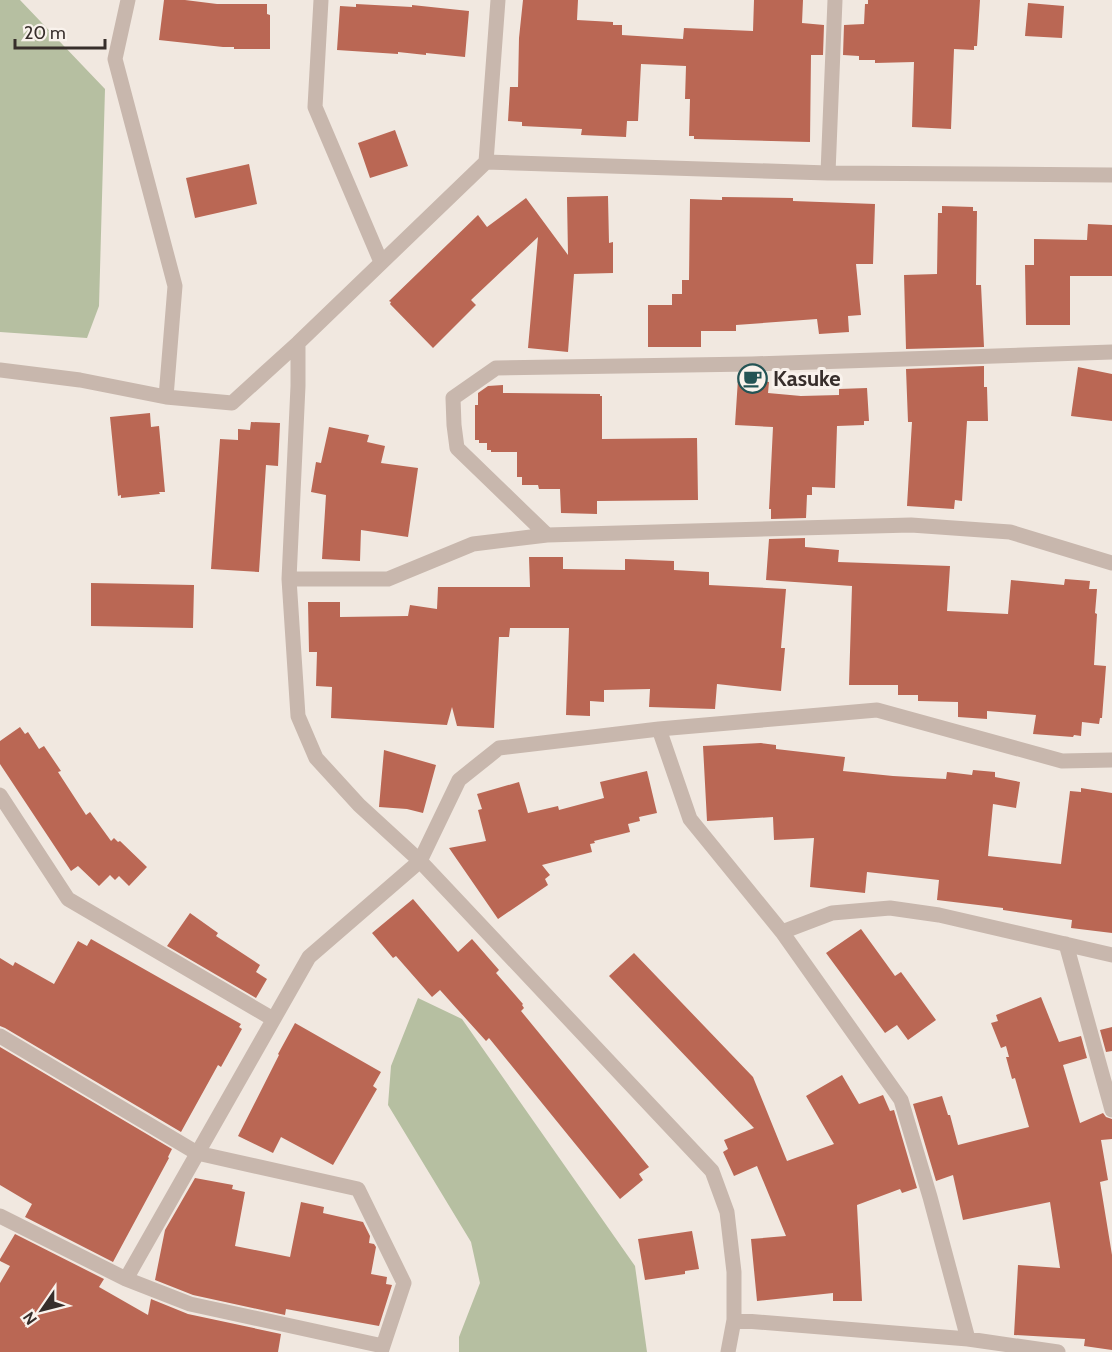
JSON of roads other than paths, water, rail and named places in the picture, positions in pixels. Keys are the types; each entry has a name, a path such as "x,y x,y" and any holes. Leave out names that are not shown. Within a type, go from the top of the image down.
{"street":[{"path":"128,0 115,59 175,286 166,397"},
{"path":"321,0 315,107 381,262"},
{"path":"0,370 80,380 166,397 232,402 298,343 486,162 498,0"},
{"path":"828,172 835,0"},
{"path":"486,162 828,172 1112,175"},
{"path":"298,343 289,579 297,716 316,758 359,805 420,861 712,1171 727,1212 734,1272 735,1320 728,1352"},
{"path":"547,536 457,448 453,399 496,368 752,364 1112,352"},
{"path":"289,579 388,579 473,544 547,536 911,525 1010,532 1112,563"},
{"path":"126,1279 309,957 420,861 459,780 499,748 659,729 877,710 1062,761 1112,760"},
{"path":"659,729 690,819 782,932 901,1100 968,1339"},
{"path":"0,795 68,898 273,1019"},
{"path":"782,932 832,913 890,908 939,915 1112,955"},
{"path":"1066,944 1112,1110"},
{"path":"0,1036 197,1153 358,1189 405,1283 382,1349 190,1304 126,1279 0,1216"},
{"path":"735,1320 968,1339 1058,1352"}],"place":[{"name":"Kasuke","path":"752,378"}]}
